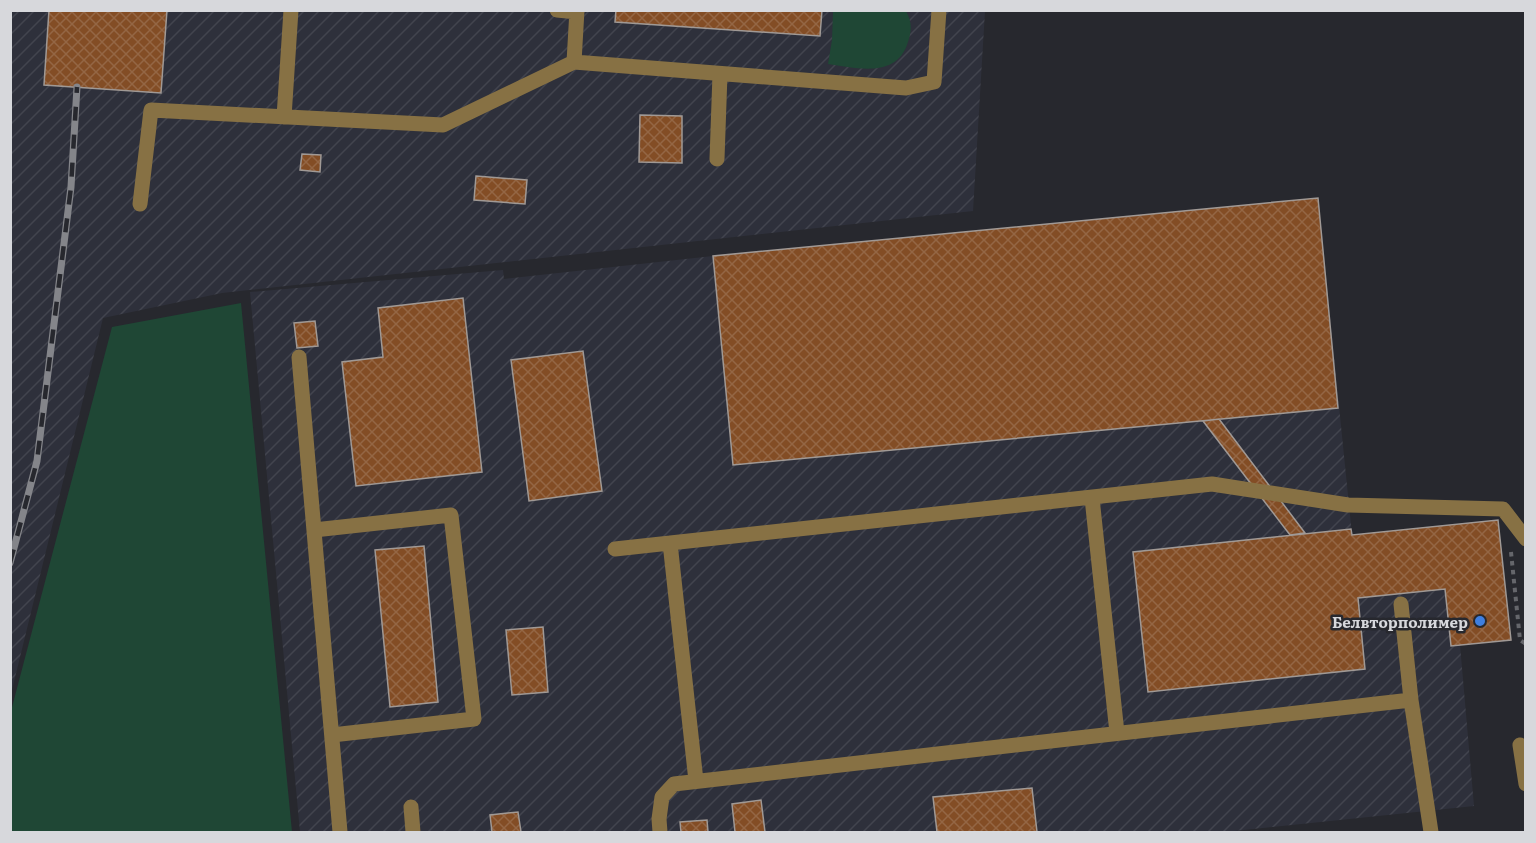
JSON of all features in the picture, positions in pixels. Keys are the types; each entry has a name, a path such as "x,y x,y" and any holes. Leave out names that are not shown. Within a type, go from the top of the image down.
{"lane":[{"path":"285,117 291,10"},
{"path":"557,10 577,11 574,62"},
{"path":"140,204 151,110 443,125 574,62 906,88 934,82 939,10"},
{"path":"717,159 720,74"},
{"path":"299,357 340,832"},
{"path":"615,549 1212,484 1348,505 1503,509 1526,539"},
{"path":"1092,498 1117,734"},
{"path":"314,530 451,515 474,719 332,735"},
{"path":"670,543 696,782"},
{"path":"1401,604 1411,700 1431,832"},
{"path":"660,832 662,797 674,784 1411,700"},
{"path":"1520,745 1526,784"},
{"path":"411,807 413,832"}],"path":[{"path":"1511,549 1520,640 1526,644"}],"shaded area":[{"path":"11,11 985,11 973,211 222,293 103,318 11,694"},
{"path":"1318,198 1352,535 1498,520 1511,640 1460,645 1474,806 1225,832 300,832 250,292 503,270 504,279 713,256"}],"green space":[{"path":"833,11 906,11 911,30 903,54 895,62 875,68 863,69 828,64"},
{"path":"241,303 292,832 11,832 11,711 112,327"}],"building":[{"path":"49,10 167,10 161,93 44,85"},
{"path":"616,10 822,10 820,36 615,22"},
{"path":"640,115 682,116 682,163 639,162"},
{"path":"302,154 321,155 320,172 300,170"},
{"path":"476,176 527,180 525,204 474,200"},
{"path":"1318,198 1338,408 733,465 713,256"},
{"path":"463,298 482,472 356,486 342,362 383,357 378,308"},
{"path":"315,321 318,346 297,348 294,323"},
{"path":"583,351 602,491 529,501 511,360"},
{"path":"1219,419 1305,533 1290,535 1203,421"},
{"path":"1498,520 1511,640 1451,646 1445,589 1358,598 1365,669 1148,692 1133,552 1351,529 1352,535"},
{"path":"424,546 438,702 390,707 375,550"},
{"path":"543,627 548,692 512,695 506,630"},
{"path":"1032,788 1037,832 937,832 933,797"},
{"path":"761,800 765,832 735,832 732,804"},
{"path":"518,812 521,832 492,832 490,815"},
{"path":"707,820 708,832 681,832 680,822"}],"railway":[{"path":"10,563 37,461 71,187 77,87"}],"place":[{"name":"Белвторполимер","path":"1480,621"}]}
